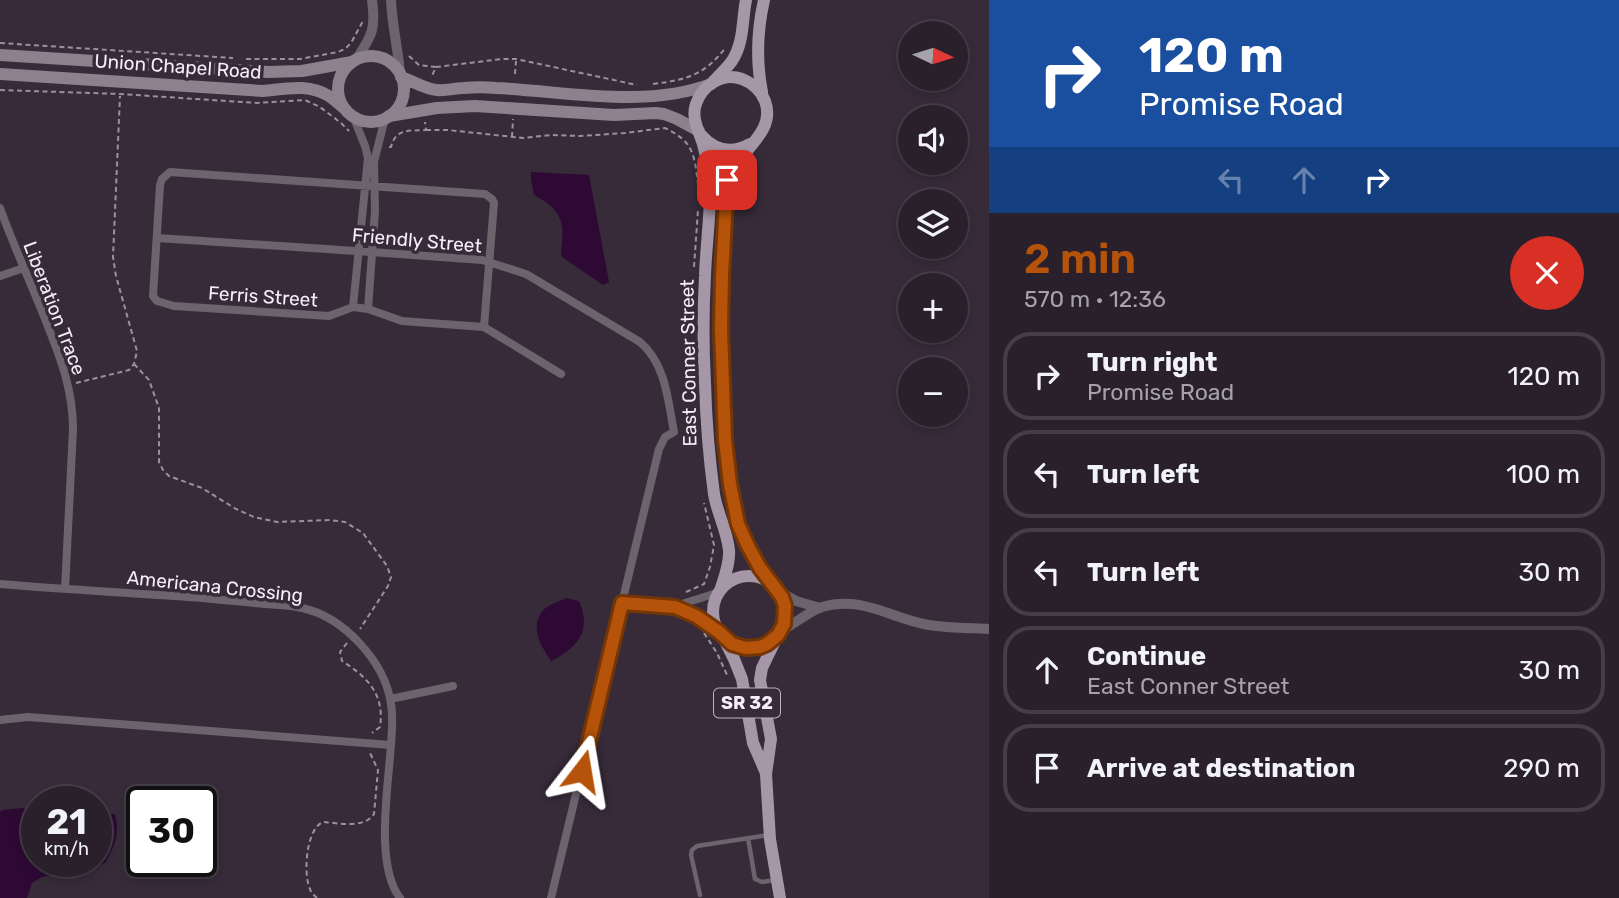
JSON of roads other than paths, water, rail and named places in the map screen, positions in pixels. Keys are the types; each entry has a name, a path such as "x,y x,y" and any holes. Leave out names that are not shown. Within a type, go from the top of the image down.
{"main road":[{"path":"699,132 695,121 695,106 701,93 733,60 738,51 746,0"},
{"path":"387,117 401,103 404,85 401,75 395,66 380,57 364,57 354,61 346,68 338,85 341,103 350,113 369,121 437,108 475,106 614,115 664,114 699,132 710,144 723,150 735,150 754,142 767,121 759,76 757,41 764,0"},
{"name":"Union Chapel Road","path":"0,55 268,72 303,71 354,61"},
{"name":"Union Chapel Road","path":"0,74 263,92 300,87 329,96 350,113"},
{"path":"401,75 439,90 489,88 623,96 667,95 690,91 732,77 754,85 763,96"},
{"name":"East Conner Street","path":"699,132 709,179 704,380 715,502 729,553 720,592"},
{"name":"East Conner Street","path":"754,142 732,170 726,188 722,277 722,380 725,440 738,524 754,558 775,587"},
{"path":"741,577 758,577 775,587 785,606 785,615 779,633 767,644 746,648 732,644 720,633 715,624 714,608 726,585 741,577"},
{"name":"SR 32","path":"720,633 742,679 753,743 766,774"},
{"name":"SR 32","path":"779,633 760,674 761,693 771,739 766,774 770,835 780,898"}],"street":[{"path":"354,61 373,29 372,0"},
{"path":"391,0 401,75"},
{"path":"350,113 365,146 375,211 368,309"},
{"path":"353,307 374,162 387,117"},
{"path":"157,238 160,185 170,172 480,192 489,196 494,203 484,327"},
{"name":"Liberation Trace","path":"0,208 62,362 73,410 65,589"},
{"name":"Friendly Street","path":"157,238 489,262 526,274 647,347 661,370 674,432"},
{"name":"Ferris Street","path":"157,238 153,296 157,301 174,306 329,316 353,307 368,309 402,321 484,327 561,374"},
{"path":"0,276 24,268"},
{"name":"East Conner Street","path":"551,898 659,449 665,437 674,432"},
{"name":"Americana Crossing","path":"0,584 210,598 302,608 332,621 348,632 376,665 390,699 393,726 385,847 388,872 400,898"},
{"path":"775,587 796,601 820,608"},
{"path":"675,607 720,592"},
{"path":"622,603 675,607 696,616 720,633"},
{"path":"779,633 820,608 845,604 869,606 930,625 989,629"},
{"path":"390,699 453,686"},
{"path":"0,720 28,717 391,745"}],"lane":[{"path":"700,895 692,850 697,846 770,835"},
{"path":"748,838 755,879 762,882 777,880"}]}
